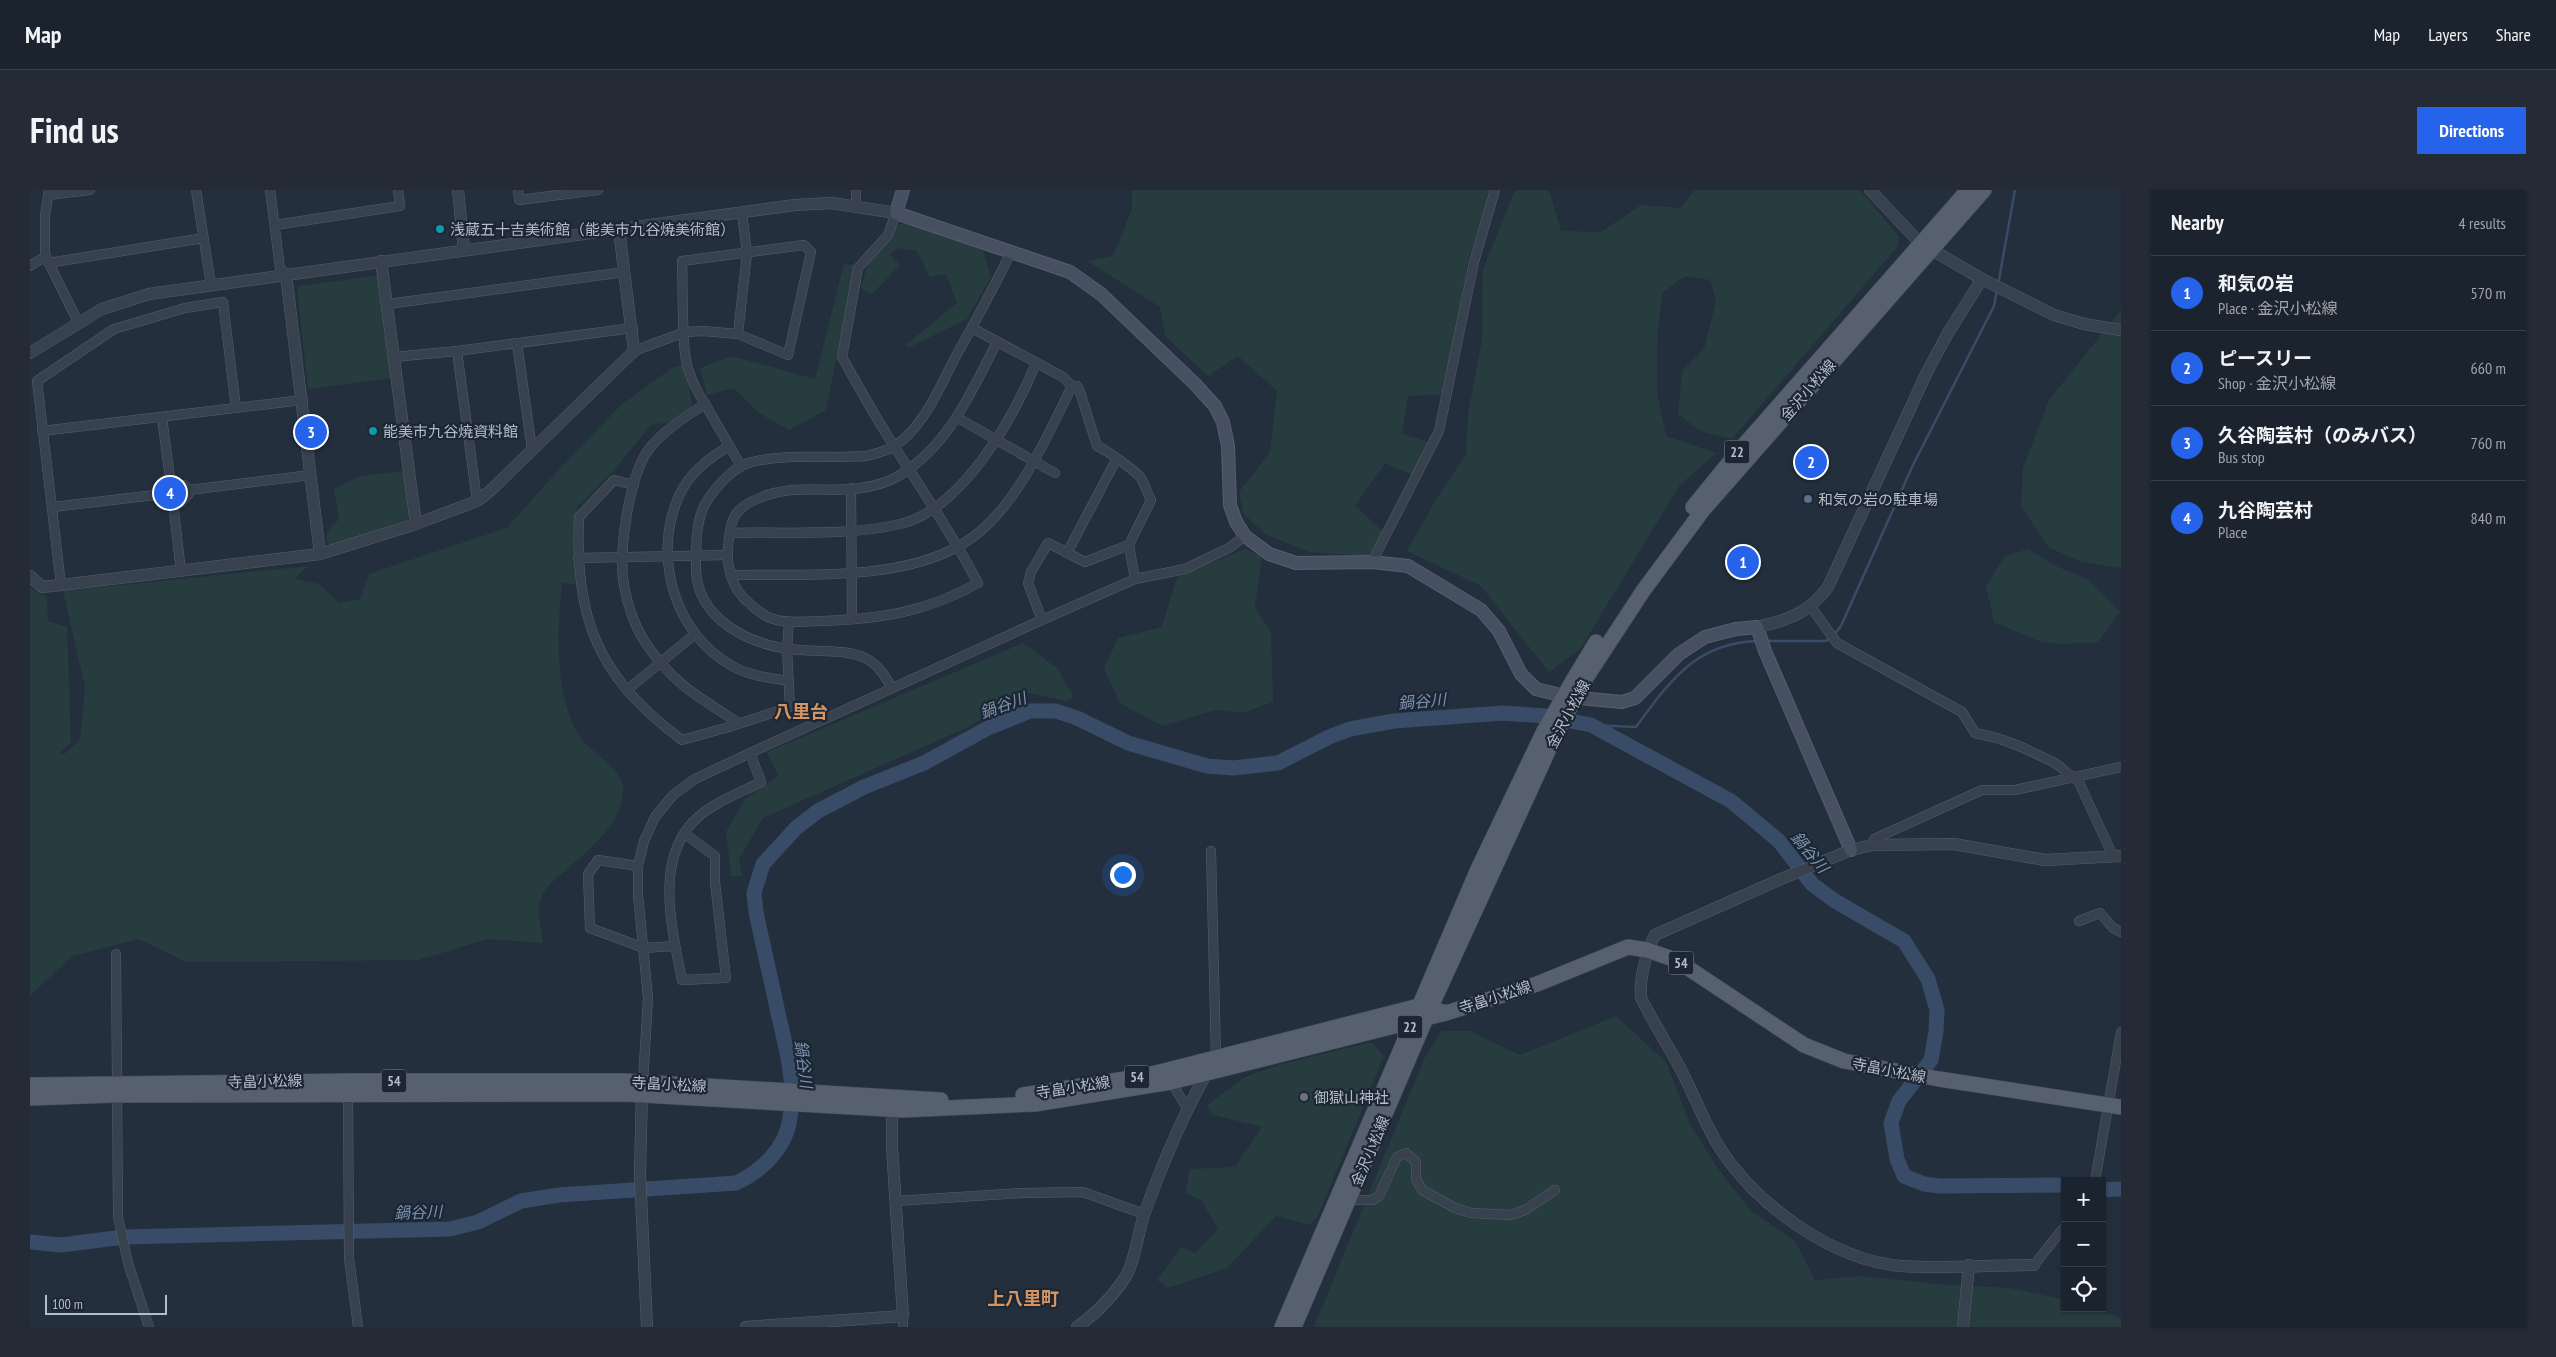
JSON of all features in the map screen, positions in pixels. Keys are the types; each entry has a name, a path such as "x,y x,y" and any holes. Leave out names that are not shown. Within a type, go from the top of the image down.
{"main road":[{"path":"903,190 896,213 1070,272 1101,294 1215,406 1223,422 1228,446 1230,505 1236,522 1245,536 1269,554 1296,563 1372,562 1408,566 1481,610 1500,631 1521,674 1536,689 1568,697 1606,702 1622,702 1634,698 1679,654 1706,637 1736,629 1758,630 1851,850"},
{"name":"金沢小松線","path":"1926,247 1968,190"},
{"name":"金沢小松線","path":"1294,1327 1350,1200 1478,869 1580,677 1634,586 1694,505 1737,453 1926,247 1984,190"},
{"name":"寺畠小松線","path":"892,1104 1034,1094 1144,1076 1216,1057 1422,1013 1446,1012 1537,984 1628,947 1647,950 1676,960 1797,1040 1823,1054 1878,1069 2114,1106"},
{"name":"金沢小松線","path":"1282,1327 1422,1013"},
{"name":"寺畠小松線","path":"30,1085 116,1089 642,1089 892,1104 1035,1104 1171,1082 1422,1013"},
{"name":"寺畠小松線","path":"30,1098 116,1089"}],"street":[{"path":"78,322 47,260 45,216 48,193 90,190"},
{"path":"196,190 211,284"},
{"path":"270,190 280,268 286,274 303,400 320,554"},
{"path":"275,225 400,206 398,190"},
{"path":"458,190 464,250"},
{"path":"518,190 519,200 598,190"},
{"path":"856,190 856,205"},
{"path":"1372,562 1440,431 1474,262 1495,190"},
{"path":"1870,190 1926,247 1984,280 2012,295 2070,320 2121,330"},
{"path":"30,353 102,309 134,298 211,284 794,205 831,203 856,205 896,213 888,234 858,268 842,357 894,446 909,467 958,546 978,583 939,603 915,610 852,620 789,622 771,619 738,594 728,555 730,533 736,514 750,502 774,491 793,488 851,488 883,483 901,474 909,467 930,453 958,418 997,342"},
{"path":"738,334 747,253 742,213"},
{"path":"619,230 626,272 634,351"},
{"path":"30,266 47,260 204,238"},
{"path":"30,576 42,587 61,586 320,554 416,524 477,501 490,491 634,351 685,332 738,334 788,355 811,252 804,245 682,261 685,332 685,355 696,389 741,466"},
{"path":"892,688 876,665 856,654 787,649 739,633 722,623 709,610 701,598 698,586 696,555 698,529 706,504 722,482 741,466 751,462 785,458 864,456 894,446 926,412 1012,252"},
{"path":"381,260 416,524"},
{"path":"388,304 626,272"},
{"path":"1758,630 1792,618 1811,607 1821,597 1834,576 1931,365 1984,280"},
{"path":"61,586 37,381 114,329 185,308 224,302 236,408"},
{"path":"394,357 457,351 632,328"},
{"path":"972,328 1063,377 1072,386 1077,386 1097,446 1113,453 1116,460 1140,476 1151,500 1129,545 1135,579"},
{"path":"518,343 532,450"},
{"path":"457,351 477,501"},
{"path":"730,533 852,531 901,524 934,508 968,479 997,439 1028,382 1036,363"},
{"path":"732,575 852,572 919,563 958,546 972,538 986,525 1036,460 1072,386"},
{"path":"42,431 303,400"},
{"path":"705,404 666,430 648,451 631,490 622,557 623,585 630,610 644,641 661,663 684,689 739,723"},
{"path":"162,417 171,486"},
{"path":"958,418 1036,460 1056,473"},
{"path":"729,446 710,458 692,475 679,494 667,539 666,556 670,579 694,635 734,667 789,681"},
{"path":"1067,553 1116,460"},
{"path":"189,490 311,475"},
{"path":"634,485 614,480 579,518 578,558 582,598 591,631 599,650 627,690 645,710 682,740 790,707 787,649 789,622"},
{"path":"155,495 159,488 171,486 184,485 189,490"},
{"path":"851,488 852,620"},
{"path":"53,508 155,495 164,503 181,502 188,495 189,490"},
{"path":"173,502 181,572"},
{"path":"647,1327 640,1174 642,1089 648,998 638,895 638,866 644,841 655,817 673,795 695,779 1135,579 1185,569 1229,548 1245,536"},
{"path":"1042,620 1028,583 1031,572 1048,543 1086,562 1129,545"},
{"path":"578,558 728,555"},
{"path":"1811,607 1837,644 1962,712 1975,733 1997,737 2038,754 2062,767 2071,777 2077,778 2117,856 2045,860 1954,844 1872,845 1851,850 1655,935 1647,950 1641,998 1688,1082 1718,1145 1730,1162 1757,1191 1806,1231 1848,1254 1900,1266 2034,1266 2061,1230"},
{"path":"627,690 694,635"},
{"path":"685,834 715,856 715,882 726,978 682,980 675,946 668,876 679,842 696,819 708,809 761,782 750,753"},
{"path":"1872,845 1874,839 1982,790 2015,790 2121,767"},
{"path":"1077,1327 1108,1302 1126,1276 1144,1214 1187,1108 1216,1057 1211,850"},
{"path":"638,866 598,860 588,874 590,928 644,948 675,946"},
{"path":"2079,921 2100,913 2113,928 2121,932"},
{"path":"116,954 118,1217 128,1263 149,1327"},
{"path":"2096,1176 2114,1106 2121,1032"},
{"path":"1171,1082 1187,1108"},
{"path":"348,1088 349,1258 358,1327"},
{"path":"746,1327 903,1321 894,1201 892,1104"},
{"path":"1350,1200 1373,1200 1379,1196 1397,1157 1406,1153 1416,1162 1416,1179 1422,1190 1455,1208 1471,1213 1511,1215 1526,1210 1555,1190"},
{"path":"894,1201 1023,1193 1083,1192 1144,1214"},
{"path":"1963,1327 1969,1265"}],"green space":[{"path":"1132,190 1492,190 1469,257 1444,394 1408,396 1402,434 1429,442 1412,475 1385,463 1355,506 1383,531 1370,556 1309,552 1265,534 1243,513 1239,492 1270,452 1277,391 1238,356 1208,376 1165,336 1160,307 1087,261 1113,256 1132,209"},
{"path":"1515,190 1549,190 1561,231 1601,232 1641,205 1681,208 1695,190 1860,190 1899,237 1898,246 1732,439 1700,431 1678,414 1682,371 1704,349 1716,301 1710,280 1685,276 1662,293 1657,342 1657,392 1666,436 1716,453 1680,485 1580,649 1549,672 1481,586 1407,551 1437,498 1466,454 1468,413 1482,340 1483,269"},
{"path":"898,224 910,224 983,249 991,277 967,319 910,347 904,346 957,303 946,274 930,277 917,251 899,248 889,254 900,265 871,295 861,288 867,267"},
{"path":"844,264 855,265 826,410 789,430 759,413 734,388 707,395 700,368 732,356 815,379"},
{"path":"378,277 392,378 308,389 298,286"},
{"path":"2121,310 2121,568 2082,562 2048,547 2021,506 2023,468 2049,400"},
{"path":"686,364 692,406 669,422 651,425 615,469 577,507 574,553 576,584 562,583 560,601 559,642 562,684 572,722 586,744 615,770 623,785 623,794 620,806 609,828 552,882 543,893 539,911 543,943 487,939 419,960 186,962 139,939 72,956 30,996 30,586 37,593 47,596 48,621 67,627 71,743 58,754 64,754 80,740 85,687 63,591 308,566 294,579 319,584 339,603 360,599 369,574 507,528 552,477 621,405 672,368"},
{"path":"403,471 411,518 330,547 326,539 327,535 339,519 334,489 360,476"},
{"path":"1245,549 1262,556 1255,607 1271,633 1273,702 1242,713 1215,710 1162,726 1120,703 1104,669 1118,638 1162,627 1177,577"},
{"path":"2028,549 2058,567 2087,579 2120,611 2098,642 2063,644 2041,642 1994,622 1986,586 2004,557"},
{"path":"1023,643 1057,668 1074,697 1066,701 1024,692 968,727 763,818 739,859 742,876 731,876 726,832 745,799 778,776 767,752"},
{"path":"1616,1016 1666,1062 1690,1124 1714,1163 1750,1210 1795,1241 1815,1280 1860,1276 1946,1285 2010,1288 2061,1299 2061,1312 2102,1312 2121,1318 2121,1327 1314,1327 1425,1057 1442,1031 1470,1031 1520,1055"},
{"path":"1372,1042 1384,1056 1318,1216 1309,1225 1276,1216 1227,1268 1168,1288 1157,1280 1181,1247 1195,1253 1218,1229 1201,1200 1185,1193 1190,1169 1235,1167 1262,1127 1213,1115 1207,1105 1245,1077 1282,1064"}],"waterway":[{"path":"1998,285 2015,190"},
{"path":"1834,635 1841,626 1913,465 1994,306 1997,290"},
{"path":"1767,641 1826,641 1830,638"},
{"path":"1591,725 1636,727 1673,680 1701,657 1718,648 1737,643 1759,641"},
{"name":"鍋谷川","path":"30,1242 61,1245 124,1237 450,1229 478,1222 521,1201 559,1195 736,1183 746,1178 763,1165 778,1149 788,1129 792,1105 791,1078 787,1052 756,912 754,893 763,864 796,828 818,811 864,787 924,763 988,728 1030,711 1056,711 1077,718 1128,743 1207,766 1233,768 1278,763 1329,737 1350,729 1394,721 1503,713 1545,716 1591,725 1731,801 1779,841 1812,884 1835,901 1904,941 1928,979 1937,1010 1936,1032 1931,1060 1899,1101 1891,1123 1897,1159 1904,1176 1924,1184 1940,1186 2061,1185"},
{"name":"鍋谷川","path":"2106,1190 2121,1189"}],"place":[{"name":"浅蔵五十吉美術館（能美市九谷焼美術館）","path":"440,229"},
{"name":"能美市九谷焼資料館","path":"373,431"},
{"name":"久谷陶芸村（のみバス）","path":"311,432"},
{"name":"ピースリー","path":"1811,462"},
{"name":"九谷陶芸村","path":"170,493"},
{"name":"和気の岩の駐車場","path":"1808,499"},
{"name":"和気の岩","path":"1743,562"},
{"name":"御獄山神社","path":"1304,1097"}],"district":[{"name":"八里台","path":"801,711"},
{"name":"上八里町","path":"1023,1298"}]}
